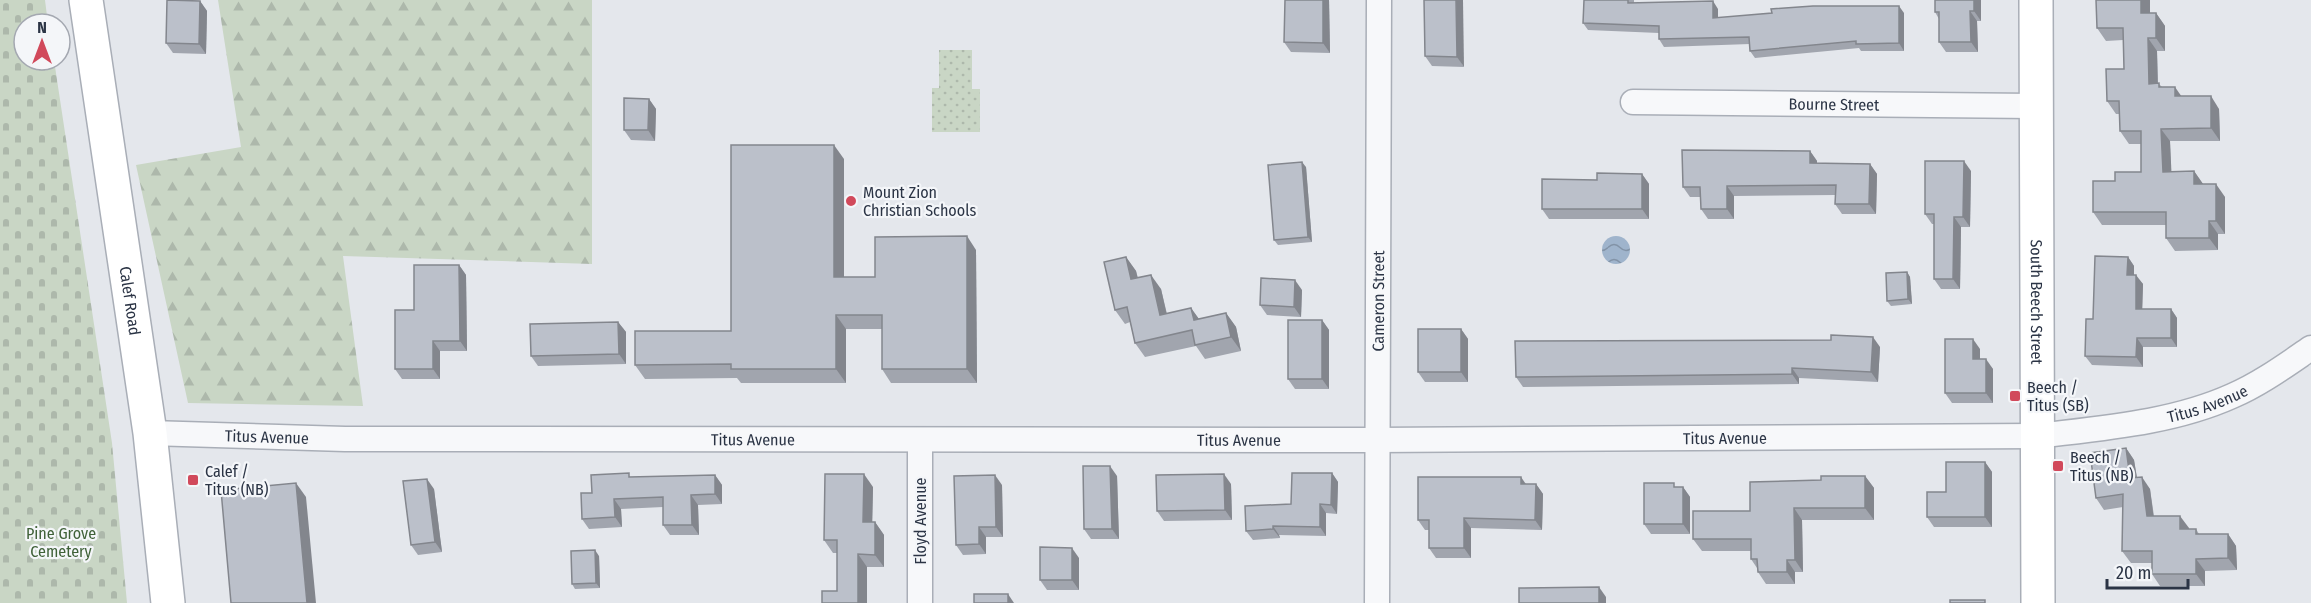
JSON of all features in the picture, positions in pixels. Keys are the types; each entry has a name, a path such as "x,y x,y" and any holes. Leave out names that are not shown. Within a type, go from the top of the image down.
{"main road":[{"name":"Calef Road","path":"86,0 150,434 168,603"},
{"name":"South Beech Street","path":"2036,0 2038,603"}],"street":[{"name":"Cameron Street","path":"1377,603 1379,0"},
{"name":"Bourne Street","path":"1633,102 2035,106"},
{"name":"Titus Avenue","path":"150,434 356,439 920,440 2037,436 2126,424 2188,411 2231,396 2268,377 2311,348"},
{"name":"Floyd Avenue","path":"920,440 920,603"}],"green space":[{"name":"Pine Grove Cemetery","path":"0,0 45,0 46,12 12,12 12,72 56,72 112,443 127,603 0,603"},
{"path":"218,0 592,0 592,264 343,256 363,406 188,403 136,165 241,147"},
{"path":"939,50 972,50 972,89 980,89 980,132 932,132 932,88 939,88"}],"water":[{"path":"1616,236 1626,240 1630,250 1626,260 1616,264 1606,260 1602,250 1606,240"}],"building":[{"path":"167,0 200,1 199,44 166,43"},
{"path":"1285,0 1323,0 1323,43 1284,42"},
{"path":"1424,0 1456,0 1457,57 1425,56"},
{"path":"1584,0 1628,0 1628,3 1713,1 1713,18 1772,13 1771,9 1813,6 1899,6 1899,43 1856,44 1856,41 1750,51 1749,37 1659,39 1659,26 1583,23"},
{"path":"1935,0 1974,0 1974,11 1970,11 1971,42 1939,42 1939,12 1935,12"},
{"path":"2096,0 2141,0 2141,13 2156,13 2156,38 2148,38 2149,84 2159,83 2159,87 2175,87 2175,96 2211,96 2211,128 2161,129 2163,172 2194,171 2194,184 2216,184 2216,221 2209,221 2209,238 2166,238 2166,212 2093,212 2093,181 2115,181 2115,172 2141,172 2141,131 2120,131 2119,101 2107,101 2106,69 2124,69 2123,28 2097,28"},
{"path":"624,98 649,99 648,130 624,130"},
{"name":"Mount Zion Christian Schools","path":"731,145 834,145 834,277 875,277 875,237 967,236 967,369 882,369 882,315 836,315 836,369 731,369 731,364 635,365 635,331 731,331"},
{"path":"1682,150 1810,151 1810,163 1870,164 1869,204 1835,204 1836,185 1727,186 1727,209 1701,209 1700,187 1683,187"},
{"path":"1925,161 1964,161 1963,217 1954,217 1953,279 1934,279 1934,214 1925,214"},
{"path":"1302,162 1308,237 1274,240 1268,165"},
{"path":"1597,173 1642,174 1642,209 1542,209 1542,179 1597,180"},
{"path":"2095,256 2128,257 2127,275 2136,275 2136,309 2171,309 2171,338 2137,338 2136,357 2085,356 2086,319 2093,319"},
{"path":"1126,257 1131,279 1151,275 1160,315 1191,308 1194,320 1226,313 1231,337 1195,345 1192,330 1135,343 1127,307 1115,310 1104,262"},
{"path":"414,265 459,265 460,341 433,341 433,369 395,369 395,310 414,310"},
{"path":"1907,272 1908,299 1887,301 1886,273"},
{"path":"1261,278 1295,280 1294,307 1260,305"},
{"path":"1288,320 1322,320 1322,379 1288,379"},
{"path":"618,322 619,354 531,356 530,324"},
{"path":"1418,329 1461,329 1461,372 1418,372"},
{"path":"1831,335 1873,337 1871,372 1792,368 1792,374 1516,377 1515,341 1831,340"},
{"path":"1945,339 1973,339 1973,359 1986,359 1986,393 1945,393"},
{"path":"2126,448 2130,478 2142,477 2147,516 2180,516 2180,529 2196,529 2196,534 2228,534 2228,558 2196,559 2196,574 2152,574 2152,551 2122,551 2123,494 2096,498 2090,453"},
{"path":"1946,462 1985,462 1985,517 1927,517 1927,492 1946,492"},
{"path":"1083,466 1110,466 1112,529 1084,529"},
{"path":"629,473 629,477 715,475 715,494 691,495 692,525 663,525 663,497 614,499 615,517 582,519 581,493 592,493 591,475"},
{"path":"1292,473 1332,473 1331,505 1320,504 1320,527 1273,526 1273,529 1246,531 1245,506 1291,504"},
{"path":"825,474 864,474 863,522 875,522 875,555 858,554 858,603 822,603 822,591 837,591 837,540 824,540"},
{"path":"1224,474 1225,510 1157,511 1156,475"},
{"path":"995,475 996,527 979,527 979,544 956,545 954,476"},
{"path":"1821,476 1865,476 1865,508 1794,508 1795,560 1787,560 1787,572 1758,572 1757,559 1751,559 1751,539 1693,539 1693,511 1750,511 1750,482 1821,480"},
{"path":"1418,477 1521,477 1521,484 1536,484 1535,520 1464,518 1464,548 1429,548 1429,520 1418,520"},
{"path":"427,479 435,542 411,545 403,481"},
{"path":"296,483 307,603 231,603 221,490"},
{"path":"1644,483 1674,483 1674,487 1683,487 1683,524 1644,524"},
{"path":"1040,547 1072,548 1072,580 1040,580"},
{"path":"595,550 596,583 572,584 571,551"},
{"path":"1599,587 1599,603 1519,603 1519,588"},
{"path":"974,594 1008,594 1008,603 974,603"},
{"path":"1950,600 1985,600 1985,603 1950,603"}],"place":[{"name":"Mount Zion Christian Schools","path":"851,201"},
{"name":"Beech / Titus (SB)","path":"2015,396"},
{"name":"Beech / Titus (NB)","path":"2058,466"},
{"name":"Calef / Titus (NB)","path":"193,480"}]}
